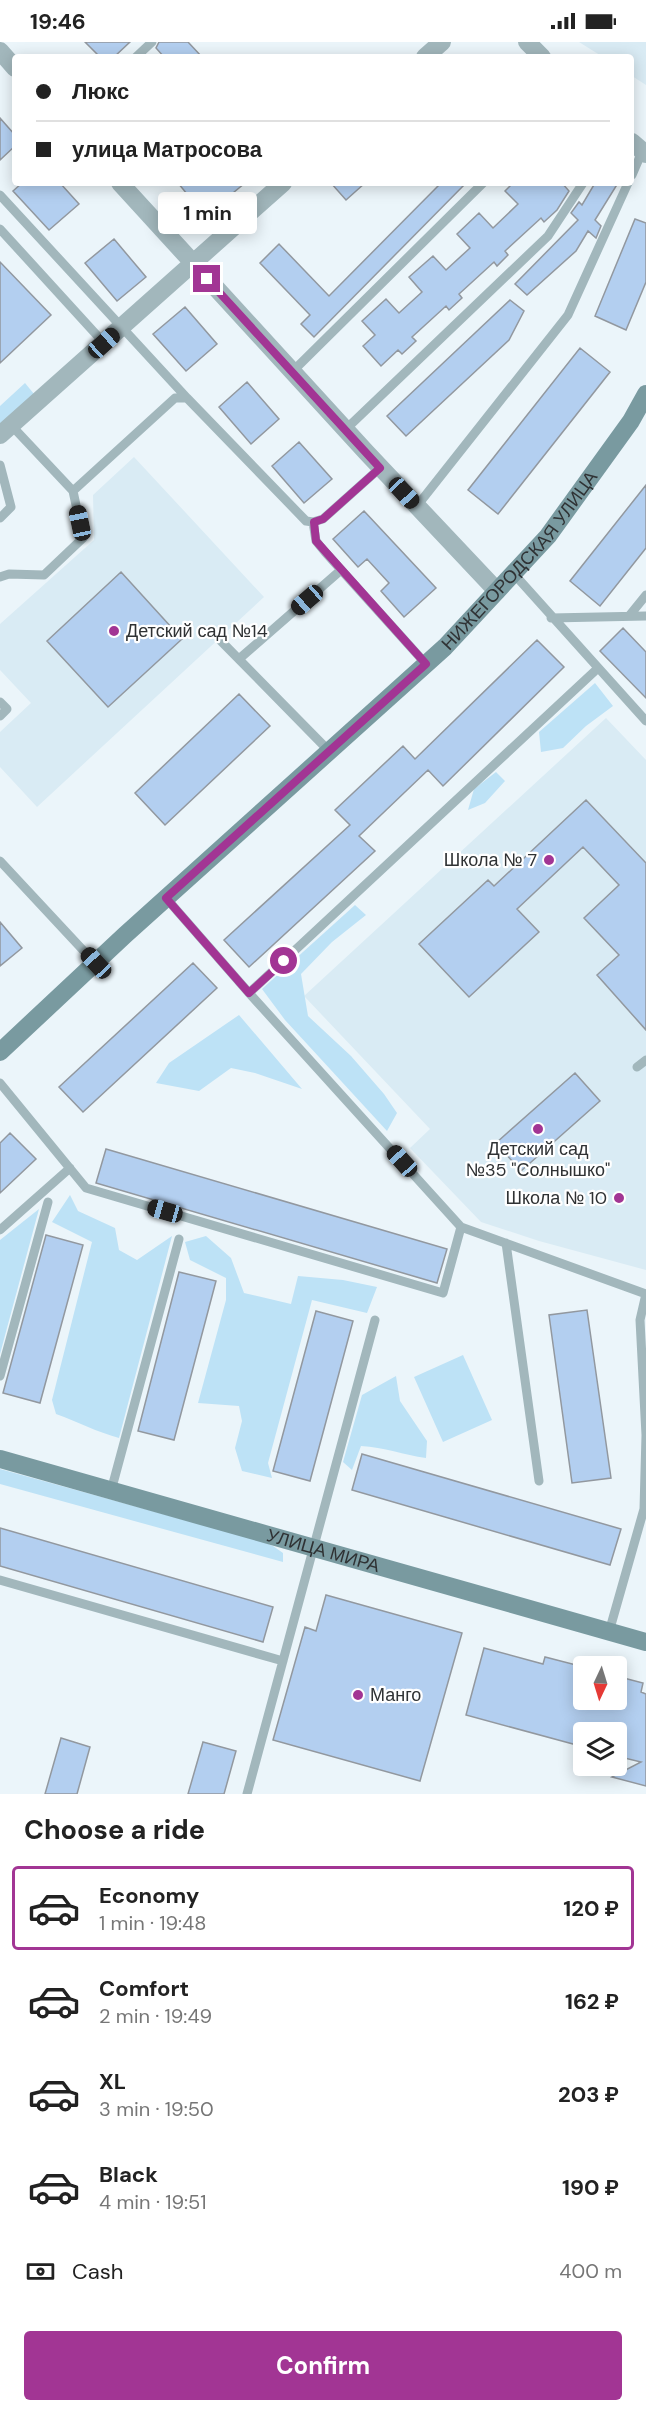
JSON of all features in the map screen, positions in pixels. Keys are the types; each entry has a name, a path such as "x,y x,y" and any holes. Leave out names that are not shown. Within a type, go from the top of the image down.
{"street":[{"path":"428,54 442,42"},
{"path":"527,42 539,54"},
{"path":"0,51 12,65"},
{"path":"123,186 380,468 497,591"},
{"path":"5,430 280,186"},
{"name":"НИЖЕГОРОДСКАЯ УЛИЦА","path":"0,1052 166,898 426,664 548,536 631,420 646,394"},
{"name":"УЛИЦА МИРА","path":"0,1459 646,1642"}],"lane":[{"path":"139,54 152,42"},
{"path":"634,169 640,150"},
{"path":"292,372 480,186"},
{"path":"345,430 548,236 581,186"},
{"path":"417,506 568,315 627,186"},
{"path":"0,195 120,328 306,521 314,522 323,519 380,468"},
{"path":"0,229 104,343"},
{"path":"73,491 175,398 187,398"},
{"path":"0,577 9,574 44,575 83,538 73,491 5,430"},
{"path":"0,465 12,507 0,518"},
{"path":"314,522 316,541 426,664"},
{"path":"239,659 341,570"},
{"path":"514,574 646,722"},
{"path":"629,616 646,595"},
{"path":"552,618 646,616"},
{"path":"219,639 329,752"},
{"path":"249,993 597,669"},
{"path":"0,702 7,710 0,716"},
{"path":"0,861 96,963"},
{"path":"166,898 461,1227 646,1294 640,1320 646,1435 644,1509 609,1632"},
{"path":"637,1067 646,1060"},
{"path":"0,1083 86,1188 443,1293 461,1227"},
{"path":"0,1230 70,1168"},
{"path":"0,1376 48,1203"},
{"path":"111,1491 179,1239"},
{"path":"506,1243 539,1481"},
{"path":"247,1794 375,1320"},
{"path":"0,1580 283,1661"}],"shaded area":[{"path":"579,42 646,42 646,85 634,77 634,54 598,54"},
{"path":"25,383 34,394 0,424 0,406"},
{"name":"Детский сад №14","path":"134,457 264,597 37,807 0,767 0,732 31,703 0,670 0,624 94,540 93,495"},
{"path":"595,683 613,706 586,726 563,748 541,752 539,732"},
{"name":"Школа № 7","path":"606,718 646,760 646,1270 539,1241 481,1222 410,1148 430,1129 304,996"},
{"path":"496,772 505,781 485,803 468,810 474,789"},
{"path":"355,905 366,915 332,942 301,974 308,1016 351,1056 384,1094 397,1113 387,1131 285,1020 262,989"},
{"path":"239,1015 302,1089 255,1073 231,1068 199,1091 156,1083 169,1063"},
{"path":"70,1195 78,1211 115,1228 119,1250 137,1260 172,1236 119,1438 56,1414 52,1400 92,1242 52,1222"},
{"path":"39,1209 0,1354 0,1240"},
{"path":"206,1236 231,1258 244,1293 291,1304 298,1276 343,1280 377,1287 367,1313 312,1300 268,1463 272,1478 242,1471 235,1448 242,1421 239,1406 198,1403 226,1300 226,1278 190,1260 185,1242"},
{"path":"463,1355 492,1420 443,1442 414,1377"},
{"path":"396,1376 400,1401 427,1441 426,1458 361,1446 352,1470 343,1462 362,1395"},
{"path":"0,1469 261,1541 283,1553 283,1562 0,1484"}],"building":[{"path":"85,42 130,42 117,54 97,54"},
{"path":"159,42 188,42 199,54 161,54 156,48"},
{"path":"0,118 12,132 12,149 0,160"},
{"path":"19,186 63,186 79,204 49,230 13,191"},
{"path":"180,186 241,186 205,216"},
{"path":"334,186 362,186 346,200"},
{"path":"438,186 463,186 314,337 301,324 310,315 260,263 279,244 329,296"},
{"path":"510,186 565,186 569,191 557,210 544,222 541,218 505,251 508,255 497,266 494,262 459,294 462,298 449,310 446,306 412,337 416,341 402,354 398,350 381,366 363,346 375,335 362,321 386,299 399,313 422,292 409,277 433,256 446,270 470,248 457,234 479,213 493,228 518,204 505,191"},
{"path":"593,186 616,186 595,220 601,226 596,238 588,231 576,251 527,295 515,284 578,220 571,213 579,202 582,205"},
{"path":"635,219 646,223 646,282 626,330 595,316"},
{"path":"114,239 146,277 117,301 85,263"},
{"path":"0,262 51,315 0,363"},
{"path":"510,300 524,311 509,340 406,436 387,416"},
{"path":"185,307 217,344 186,371 153,334"},
{"path":"580,348 610,372 498,514 468,490"},
{"path":"247,382 279,419 251,444 219,407"},
{"path":"299,442 332,479 304,503 272,466"},
{"path":"646,485 646,548 600,606 570,581"},
{"path":"364,511 436,588 404,617 381,591 389,583 367,559 358,567 333,539"},
{"path":"121,572 182,639 108,707 47,641"},
{"path":"623,628 646,652 646,698 600,651"},
{"path":"537,640 564,667 443,786 428,770 359,836 375,851 249,967 224,940 350,825 335,810 403,746 415,759"},
{"path":"239,694 270,726 165,825 135,793"},
{"path":"586,800 646,863 646,1030 597,975 619,955 584,918 619,885 583,847 517,909 539,932 469,997 419,944 488,880 494,886"},
{"path":"0,922 22,948 0,966"},
{"path":"193,963 217,988 83,1112 59,1087"},
{"path":"575,1073 600,1101 521,1171 496,1143"},
{"path":"10,1133 36,1159 0,1193 0,1143"},
{"path":"106,1149 447,1249 437,1283 96,1183"},
{"path":"46,1235 83,1245 40,1403 3,1393"},
{"path":"179,1272 216,1281 174,1440 138,1431"},
{"path":"587,1310 611,1478 572,1483 549,1315"},
{"path":"316,1311 353,1321 310,1481 273,1471"},
{"path":"362,1454 621,1529 610,1565 352,1490"},
{"path":"0,1528 273,1607 263,1642 0,1566"},
{"name":"Манго","path":"326,1595 462,1633 420,1781 273,1740 305,1627 316,1631"},
{"path":"484,1648 543,1664 545,1657 573,1664 573,1710 627,1710 627,1679 643,1683 641,1692 646,1694 646,1786 612,1777 627,1776 627,1769 641,1762 627,1759 627,1722 573,1722 573,1744 466,1715"},
{"path":"61,1738 90,1747 77,1794 45,1794"},
{"path":"203,1742 236,1751 224,1794 188,1794"}],"place":[{"name":"Детский сад №14","path":"114,631"},
{"name":"Школа № 7","path":"549,860"},
{"name":"Детский сад №35 \"Солнышко\"","path":"538,1129"},
{"name":"Школа № 10","path":"619,1198"},
{"name":"Манго","path":"358,1695"}],"route":[{"path":"207,279 380,468 323,519 314,522 316,541 426,664 166,898 249,993 284,961"}]}
